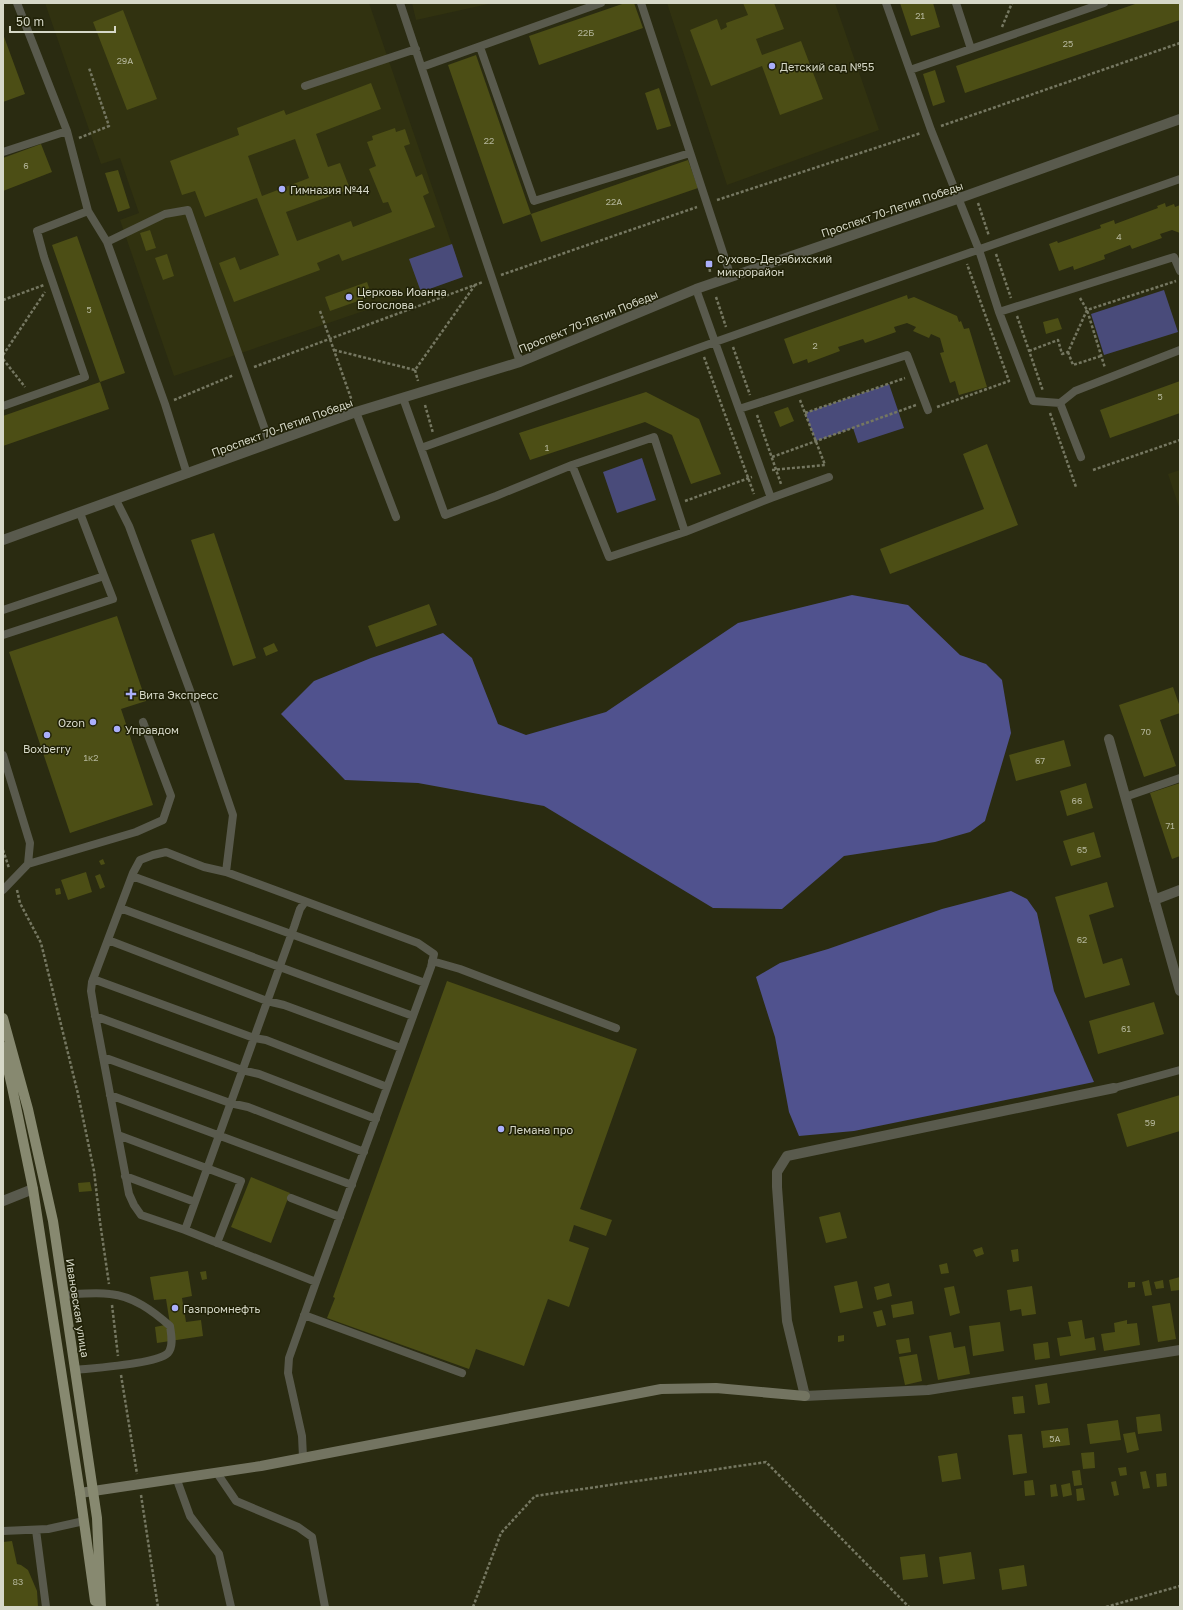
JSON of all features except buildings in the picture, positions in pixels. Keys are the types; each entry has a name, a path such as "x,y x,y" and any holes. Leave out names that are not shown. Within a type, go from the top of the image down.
{"main road":[{"name":"Ивановская улица","path":"3,1018 28,1109 53,1221 97,1518 101,1607"},
{"path":"3,1047 32,1189 80,1493 96,1607"}],"street":[{"name":"Проспект 70-Летия Победы","path":"3,540 356,412 520,362 696,289 957,199 1180,119"},
{"path":"1109,739 1180,991"},
{"path":"1154,900 1180,890"},
{"path":"804,1396 787,1322 777,1187 778,1172 787,1156 1114,1088"},
{"path":"3,1201 32,1189"},
{"path":"80,1493 177,1480 261,1466 661,1389 716,1388 804,1396 928,1390 1180,1350"}],"lane":[{"path":"17,3 67,131 88,211 106,242 165,404 187,474"},
{"path":"400,3 520,362"},
{"path":"422,67 601,3"},
{"path":"641,3 731,277"},
{"path":"886,3 931,130 957,199 979,250 999,312 1033,401 1060,403 1075,391 1180,350"},
{"path":"956,3 971,49"},
{"path":"910,70 1104,3"},
{"path":"480,47 534,202 690,153"},
{"path":"305,86 416,49"},
{"path":"3,152 67,131"},
{"path":"421,448 715,342 964,256 1180,179"},
{"path":"106,242 165,214 188,210 270,444"},
{"path":"3,406 85,377 44,258 37,231 88,211"},
{"path":"999,312 1174,257 1180,272"},
{"path":"696,289 771,498"},
{"path":"739,409 908,355 928,410"},
{"path":"403,398 445,515 572,465 654,437 685,532"},
{"path":"1060,403 1080,457"},
{"path":"356,412 396,517"},
{"path":"572,465 609,557 685,532 757,503 829,477"},
{"path":"116,500 128,526 193,697 234,815 226,872"},
{"path":"3,635 113,599 80,512"},
{"path":"3,610 104,576"},
{"path":"3,890 28,864 136,832 163,820 171,796 143,722"},
{"path":"3,755 30,843 28,864"},
{"path":"1125,797 1180,778"},
{"path":"303,1457 302,1436 288,1373 289,1358 425,983 434,954 418,943 226,872 204,867 166,852 140,860 132,876 93,979 91,991 129,1194 141,1215 185,1230 316,1282"},
{"path":"132,876 425,983"},
{"path":"185,1230 300,909 305,902"},
{"path":"120,908 413,1016"},
{"path":"108,940 267,1001 284,1004 401,1048"},
{"path":"432,961 460,969 616,1028"},
{"path":"93,979 254,1038 266,1040 387,1087"},
{"path":"95,1016 242,1070 259,1074 376,1119"},
{"path":"103,1057 248,1107 364,1152"},
{"path":"1114,1088 1180,1070"},
{"path":"110,1095 352,1185"},
{"path":"118,1135 240,1181 217,1243"},
{"path":"126,1176 194,1202"},
{"path":"291,1198 340,1217"},
{"path":"64,1295 111,1294 137,1302 158,1315 170,1326 172,1342 169,1352 161,1358 148,1362 75,1370"},
{"path":"304,1315 462,1373"},
{"path":"217,1473 236,1501 298,1527 312,1537 325,1607"},
{"path":"177,1480 190,1516 219,1554 231,1607"},
{"path":"3,1531 48,1529 84,1521"},
{"path":"36,1530 46,1607"}],"path":[{"path":"996,40 1012,3"},
{"path":"165,404 244,370 493,278 707,204 931,130 1180,43"},
{"path":"70,142 109,126 89,68"},
{"path":"974,193 1076,487"},
{"path":"928,410 1009,381 964,256"},
{"path":"709,264 710,273"},
{"path":"1101,356 1073,366 1068,352 1086,310 1180,280"},
{"path":"3,300 52,282"},
{"path":"3,355 52,282"},
{"path":"415,370 475,285"},
{"path":"1075,288 1086,310 1108,379"},
{"path":"320,311 356,412"},
{"path":"1029,351 1058,340 1062,354 1068,352"},
{"path":"700,348 757,503"},
{"path":"334,350 415,370"},
{"path":"3,359 32,396"},
{"path":"415,370 419,384"},
{"path":"816,441 805,413 915,375"},
{"path":"772,457 924,402"},
{"path":"425,405 436,443"},
{"path":"1093,470 1180,440"},
{"path":"3,850 14,879 20,903 41,943 78,1094 94,1171 119,1364 158,1607"},
{"path":"473,1607 501,1533 535,1496 766,1462 909,1607"},
{"path":"1106,1607 1180,1586"}],"shaded area":[{"name":"Гимназия №44","path":"45,3 369,3 463,277 174,376 120,220 139,213 120,158 101,164"},
{"path":"412,3 493,3 416,20"},
{"name":"Детский сад №55","path":"667,3 835,3 879,130 727,185"},
{"path":"452,244 463,277 421,292 409,259"},
{"path":"1164,290 1178,332 1104,355 1091,314"},
{"path":"889,384 904,428 858,443 853,428 816,441 805,413"},
{"path":"642,458 656,500 617,513 603,472"},
{"path":"1180,470 1180,510 1168,474"},
{"path":"852,595 908,605 960,655 986,664 1002,680 1011,733 985,821 970,832 935,842 844,856 782,909 713,908 544,806 418,783 345,780 281,714 314,681 371,658 443,633 472,658 498,724 526,735 606,712 738,623"},
{"path":"1011,891 1027,899 1037,913 1054,991 1094,1082 854,1131 799,1136 789,1112 775,1037 756,977 780,963 828,949 942,909"}],"place":[{"name":"Детский сад №55","path":"772,66"},
{"name":"Гимназия №44","path":"282,189"},
{"name":"Сухово-Дерябихский микрорайон","path":"709,264"},
{"name":"Церковь Иоанна Богослова","path":"349,297"},
{"name":"Вита Экспресс","path":"131,694"},
{"name":"Ozon","path":"93,722"},
{"name":"Управдом","path":"117,729"},
{"name":"Boxberry","path":"47,735"},
{"name":"Лемана про","path":"501,1129"},
{"name":"Газпромнефть","path":"175,1308"}]}
